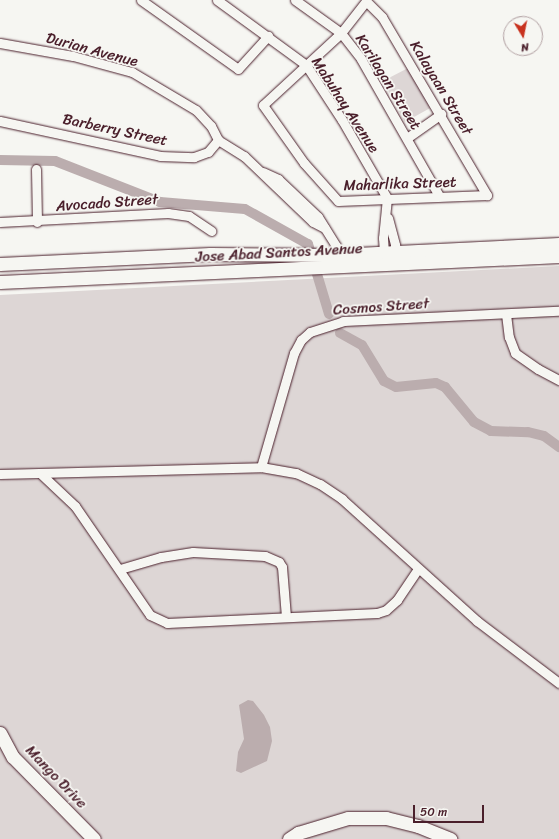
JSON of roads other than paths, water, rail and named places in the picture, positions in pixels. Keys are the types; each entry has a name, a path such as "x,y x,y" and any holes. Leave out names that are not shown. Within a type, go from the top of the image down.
{"main road":[{"name":"Jose Abad Santos Avenue","path":"0,282 330,262 390,256 559,244"},
{"name":"Jose Abad Santos Avenue","path":"0,264 210,254 301,263"},
{"name":"Jose Abad Santos Avenue","path":"390,256 559,256"},
{"name":"Mango Drive","path":"0,733 13,757 94,839"},
{"path":"289,839 298,833 348,818 386,818 418,826 451,839"}],"street":[{"path":"141,0 238,69 268,36"},
{"name":"Mabuhay Avenue","path":"217,0 306,65 342,120 386,198 390,256"},
{"name":"Karilagan Street","path":"295,0 341,33 361,59 440,196"},
{"path":"306,65 341,33 366,0"},
{"name":"Kalayaan Street","path":"366,0 382,16 487,193"},
{"name":"Durian Avenue","path":"0,43 73,56 132,72 196,110 211,126 218,140"},
{"name":"Maharlika Street","path":"306,65 263,105 304,163 332,197 344,201 440,196 485,196 487,193"},
{"path":"407,138 441,114"},
{"name":"Barberry Street","path":"0,121 160,156 194,157 208,152 218,140"},
{"path":"218,140 232,147 262,171 272,185 313,222 325,228 336,246 330,262"},
{"path":"36,169 37,222"},
{"name":"Avocado Street","path":"0,222 37,222 168,213 189,216 212,231"},
{"name":"Cosmos Street","path":"261,467 294,353 301,340 310,332 343,321 559,311"},
{"path":"506,314 509,337 515,353 538,369 559,380"},
{"path":"0,474 261,467 296,473 320,484 342,499 477,621 559,683"},
{"path":"41,474 75,506 120,569 150,615 167,623 386,610 397,600 418,569"},
{"path":"120,569 161,557 193,552 265,556 279,562 282,567 286,617"}],"waterway":[{"path":"0,160 55,161 160,202 245,209 308,244 329,314"},
{"path":"340,333 362,345 384,381 396,387 436,383 445,387 474,422 491,431 528,432 544,436 559,447"}]}
